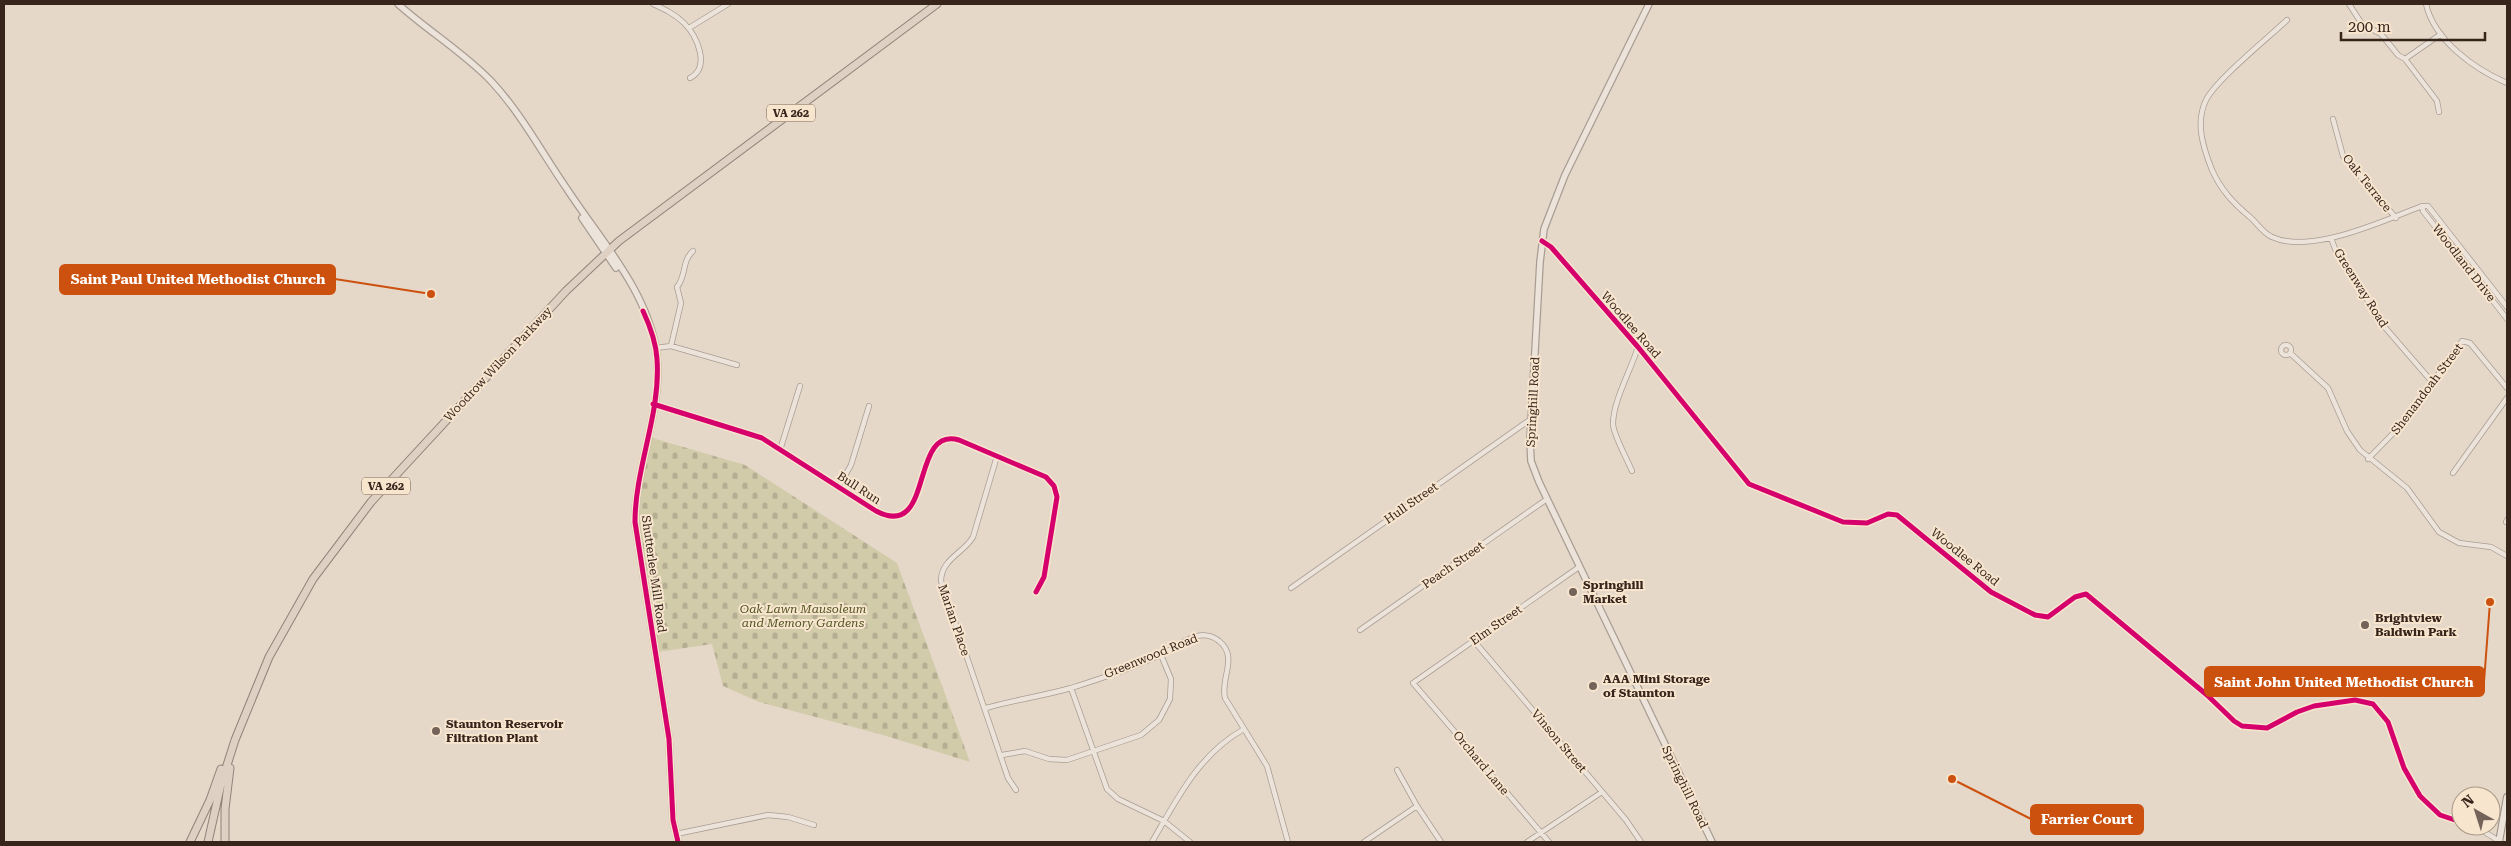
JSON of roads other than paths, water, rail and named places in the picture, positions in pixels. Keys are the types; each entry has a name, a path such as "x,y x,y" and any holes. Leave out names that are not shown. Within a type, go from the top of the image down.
{"highway":[{"name":"Woodrow Wilson Parkway","path":"208,842 221,784 245,713 269,657 289,619 324,563 354,522 566,291 607,252 648,217 938,4"},
{"path":"190,842 210,800 229,747 245,713"},
{"path":"224,842 225,809 230,768 245,713"}],"main road":[{"path":"2499,842 2507,797"}],"street":[{"name":"Shutterlee Mill Road","path":"398,4 491,82 518,115 567,189 643,311 656,348 657,368 653,404 636,498 635,522 669,739 672,811 678,842"},
{"path":"653,4 676,16 689,28 700,56 698,71 690,78"},
{"path":"689,28 728,4"},
{"name":"Springhill Road","path":"1649,4 1558,190 1547,220 1542,242 1531,419 1531,461 1579,567 1712,842"},
{"path":"2349,4 2362,24 2381,34 2398,55 2405,59 2437,101 2439,112"},
{"path":"2426,4 2429,16 2449,45 2477,66 2507,83"},
{"path":"2288,20 2214,89 2202,111 2202,137 2211,167 2226,196 2270,236 2296,241 2332,238 2396,218 2422,206"},
{"path":"2405,59 2441,34"},
{"name":"Oak Terrace","path":"2333,119 2343,156 2396,218"},
{"name":"Woodland Drive","path":"2507,308 2428,206 2422,206 2423,211 2507,319"},
{"name":"Greenway Road","path":"2332,238 2336,254 2358,282 2376,317 2433,383"},
{"name":"Woodlee Road","path":"1542,242 1550,247 1638,347 1744,479 1753,487 1843,522 1867,523 1888,514 1897,515 1991,592 2035,615 2048,617 2075,597 2086,594 2242,726 2263,729 2308,708 2355,700 2368,702 2376,707 2386,718 2404,768 2420,796 2440,815 2451,819"},
{"path":"671,346 681,302 678,287 683,280 685,260 693,251"},
{"name":"Shenandoah Street","path":"2368,459 2401,426 2433,383 2459,343 2465,341 2470,343 2507,388"},
{"path":"656,348 671,346 737,365"},
{"path":"1632,471 1612,426 1624,383 1638,347"},
{"path":"2290,353 2328,388 2349,435 2368,459 2407,488 2436,529 2444,536 2462,544 2491,547 2507,556"},
{"path":"780,450 800,386"},
{"path":"2453,473 2507,398"},
{"name":"Bull Run","path":"653,404 753,434 880,513 896,515 908,509 915,501 931,450 940,440 949,438 959,440 1046,477 1056,491 1057,497 1044,577 1036,592"},
{"path":"839,486 851,465 869,406"},
{"name":"Hull Street","path":"1292,588 1531,419"},
{"name":"Marian Place","path":"997,456 973,537 969,544 946,565 940,579 986,708 1009,780 1016,790"},
{"name":"Peach Street","path":"1360,630 1547,499"},
{"name":"Elm Street","path":"1414,683 1579,567"},
{"name":"Greenwood Road","path":"986,708 1071,688 1161,655 1196,636 1212,637 1220,642 1228,658 1223,686 1224,697 1259,751 1269,771 1288,842"},
{"name":"Vinson Street","path":"1474,641 1602,792 1641,842"},
{"path":"1002,755 1025,752 1049,759 1062,760 1094,752 1141,735 1163,714 1170,699 1172,686 1161,655"},
{"name":"Orchard Lane","path":"1414,683 1549,842"},
{"path":"1071,688 1104,783 1109,792 1164,821 1190,842"},
{"path":"1152,842 1201,764 1222,744 1244,730"},
{"path":"1397,770 1417,806 1441,842"},
{"path":"1527,842 1602,792"},
{"path":"1364,842 1417,806"},
{"path":"676,834 768,815 788,817 814,825"}],"place":[{"name":"Saint Paul United Methodist Church","path":"431,294"},
{"name":"Springhill Market","path":"1573,592"},
{"name":"Saint John United Methodist Church","path":"2490,602"},
{"name":"Brightview Baldwin Park","path":"2365,625"},
{"name":"AAA Mini Storage of Staunton","path":"1593,686"},
{"name":"Staunton Reservoir Filtration Plant","path":"436,731"},
{"name":"Farrier Court","path":"1952,779"}],"park label":[{"name":"Oak Lawn Mausoleum and Memory Gardens","path":"803,616"}]}
